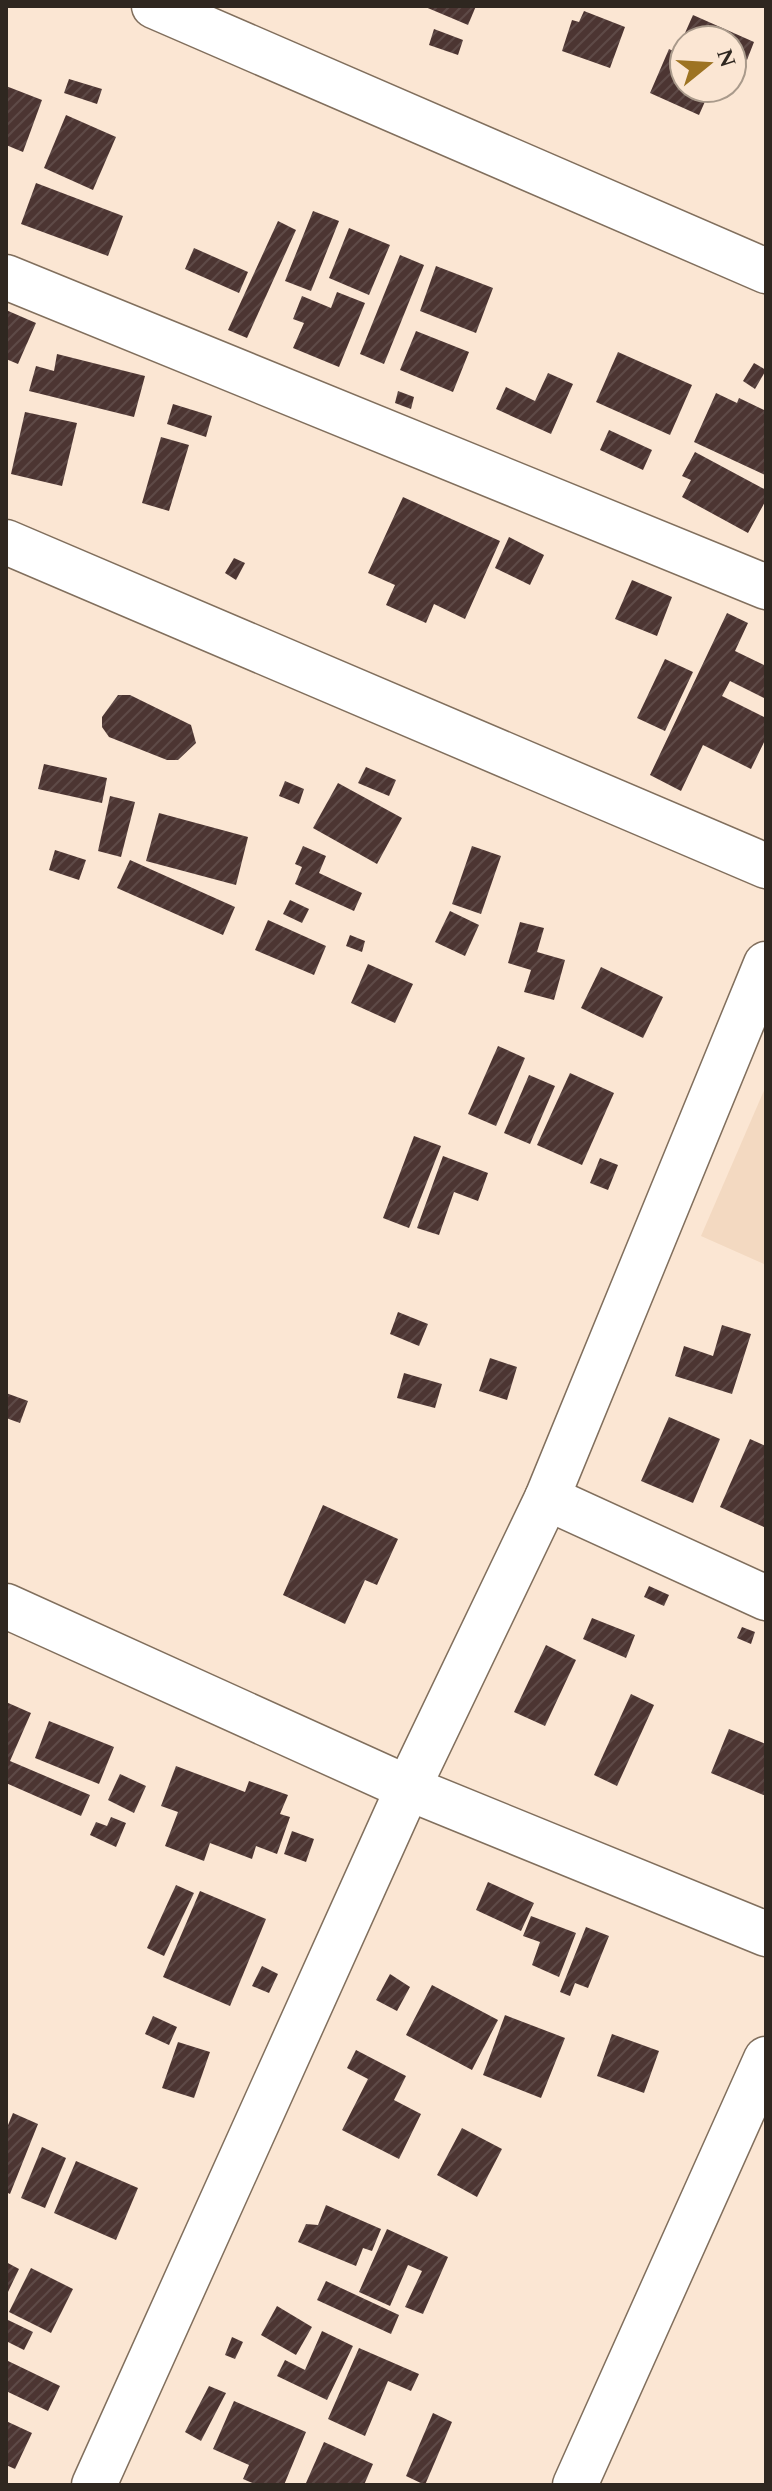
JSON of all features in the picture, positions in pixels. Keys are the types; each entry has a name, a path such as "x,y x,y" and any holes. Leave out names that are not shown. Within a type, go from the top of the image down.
{"street":[{"path":"154,6 766,271"},
{"path":"6,277 766,587"},
{"path":"6,542 766,866"},
{"path":"94,2485 408,1788 547,1498 766,964"},
{"path":"547,1498 766,1598"},
{"path":"6,1606 408,1788 766,1934"},
{"path":"575,2485 766,2059"}],"shaded area":[{"path":"766,1086 766,1265 701,1236"}],"building":[{"path":"423,6 476,6 468,25"},
{"path":"584,11 625,27 610,68 562,51 572,20 579,22"},
{"path":"693,15 713,24 689,24"},
{"path":"434,29 463,40 458,55 429,45"},
{"path":"748,39 754,42 748,57"},
{"path":"668,51 668,101 650,93"},
{"path":"69,79 102,89 97,104 64,93"},
{"path":"6,86 42,100 23,152 6,145"},
{"path":"674,104 704,104 699,115"},
{"path":"66,115 116,137 93,190 44,168"},
{"path":"36,183 123,216 108,256 21,224"},
{"path":"313,211 339,221 311,291 285,281"},
{"path":"278,221 296,230 247,338 228,330"},
{"path":"349,228 390,245 369,295 329,278"},
{"path":"194,248 248,272 239,293 185,269"},
{"path":"400,255 424,265 384,364 360,354"},
{"path":"436,266 493,288 476,333 420,311"},
{"path":"337,292 365,303 339,367 293,348 304,323 293,319 302,296 331,308"},
{"path":"6,310 36,323 18,364 6,359"},
{"path":"416,331 469,352 453,392 400,370"},
{"path":"618,352 692,385 670,435 596,402"},
{"path":"57,354 145,376 134,417 29,391 36,366 54,371"},
{"path":"754,363 766,370 755,389 743,381"},
{"path":"548,373 573,384 551,434 496,409 506,387 535,401"},
{"path":"398,391 414,397 411,409 395,403"},
{"path":"716,393 737,403 739,398 766,411 765,475 694,442"},
{"path":"173,404 212,416 206,437 167,424"},
{"path":"25,412 77,423 62,486 11,474"},
{"path":"609,430 652,450 643,470 600,450"},
{"path":"161,437 189,445 169,511 142,503"},
{"path":"695,452 766,490 766,500 748,533 682,497 691,480 682,476"},
{"path":"403,497 500,541 465,619 434,604 426,623 386,605 395,585 368,573"},
{"path":"509,537 544,555 530,585 495,568"},
{"path":"234,558 245,563 236,580 225,573"},
{"path":"632,580 672,597 657,636 615,619"},
{"path":"727,613 748,623 735,651 766,666 766,699 730,681 722,696 766,718 766,738 751,769 703,745 681,791 650,775"},
{"path":"665,659 693,672 665,731 637,718"},
{"path":"118,695 130,695 191,725 196,743 178,760 167,760 109,737 102,727 102,717"},
{"path":"44,764 107,778 102,803 38,789"},
{"path":"366,767 396,780 389,796 358,783"},
{"path":"285,781 304,789 299,804 279,796"},
{"path":"338,783 402,818 377,864 313,828"},
{"path":"110,796 135,802 121,857 98,851"},
{"path":"159,813 248,837 236,885 146,861"},
{"path":"303,846 326,856 319,873 362,893 354,911 295,884 302,867 295,864"},
{"path":"472,846 501,856 481,914 452,904"},
{"path":"55,850 86,860 79,880 49,870"},
{"path":"130,860 235,907 223,935 117,888"},
{"path":"290,900 309,909 302,923 283,914"},
{"path":"450,911 479,925 465,956 435,942"},
{"path":"268,920 326,946 314,975 255,950"},
{"path":"520,922 544,928 537,952 565,960 554,1000 524,992 531,970 508,963"},
{"path":"350,935 365,941 362,952 346,946"},
{"path":"368,964 413,984 395,1023 351,1003"},
{"path":"601,967 663,997 643,1038 581,1008"},
{"path":"498,1046 525,1058 496,1126 468,1114"},
{"path":"570,1073 614,1093 582,1165 537,1145"},
{"path":"529,1075 555,1086 530,1144 504,1133"},
{"path":"414,1136 441,1146 409,1228 383,1218"},
{"path":"443,1156 488,1173 478,1201 454,1192 439,1235 417,1228"},
{"path":"600,1158 618,1165 608,1190 590,1183"},
{"path":"398,1312 428,1324 419,1346 390,1334"},
{"path":"722,1325 751,1334 732,1394 675,1376 684,1346 713,1356"},
{"path":"490,1358 517,1367 507,1400 479,1391"},
{"path":"404,1373 442,1384 435,1408 397,1398"},
{"path":"6,1393 28,1401 20,1423 6,1418"},
{"path":"669,1417 720,1439 693,1503 641,1481"},
{"path":"750,1439 766,1446 766,1528 720,1507"},
{"path":"323,1505 398,1539 377,1585 365,1580 345,1624 283,1595"},
{"path":"649,1586 669,1595 664,1606 644,1597"},
{"path":"592,1618 635,1635 626,1658 583,1639"},
{"path":"742,1627 755,1632 751,1644 737,1638"},
{"path":"546,1645 576,1660 545,1726 514,1712"},
{"path":"631,1694 654,1705 617,1786 594,1775"},
{"path":"6,1702 31,1713 10,1761 90,1795 81,1816 6,1783"},
{"path":"49,1721 114,1747 99,1784 35,1758"},
{"path":"729,1729 766,1744 766,1796 711,1773"},
{"path":"176,1766 245,1792 249,1781 288,1795 280,1814 290,1817 277,1854 256,1846 252,1859 210,1843 204,1861 165,1846 178,1812 161,1806"},
{"path":"120,1774 146,1786 134,1813 108,1800"},
{"path":"111,1817 126,1823 116,1847 90,1835 96,1822 107,1826"},
{"path":"292,1831 314,1839 306,1862 284,1854"},
{"path":"488,1882 534,1903 521,1931 476,1910"},
{"path":"176,1885 194,1893 164,1956 147,1948"},
{"path":"200,1891 266,1919 230,2006 163,1977"},
{"path":"531,1916 576,1933 559,1977 532,1965 540,1942 523,1936"},
{"path":"586,1927 609,1936 588,1988 575,1983 570,1996 560,1992"},
{"path":"262,1966 278,1974 269,1993 252,1986"},
{"path":"390,1974 410,1987 397,2011 376,2000"},
{"path":"432,1985 498,2020 472,2070 406,2035"},
{"path":"505,2015 565,2038 541,2098 483,2075"},
{"path":"153,2016 177,2027 169,2045 145,2034"},
{"path":"612,2034 659,2051 644,2093 597,2076"},
{"path":"178,2042 210,2052 194,2098 162,2088"},
{"path":"356,2050 406,2076 394,2100 421,2114 399,2159 342,2130 368,2079 347,2068"},
{"path":"13,2113 38,2124 10,2194 6,2192 6,2130"},
{"path":"462,2128 502,2149 477,2197 437,2175"},
{"path":"42,2147 66,2158 45,2208 21,2198"},
{"path":"76,2161 138,2188 116,2240 54,2213"},
{"path":"326,2205 381,2229 372,2251 363,2248 356,2266 298,2242 306,2224 318,2225"},
{"path":"387,2229 448,2257 423,2314 405,2307 422,2271 408,2265 390,2306 359,2292"},
{"path":"6,2262 19,2269 6,2296"},
{"path":"31,2268 73,2289 51,2333 9,2312"},
{"path":"326,2281 399,2315 391,2334 317,2300"},
{"path":"277,2306 312,2327 296,2355 261,2335"},
{"path":"6,2319 33,2332 24,2350 6,2341"},
{"path":"322,2331 353,2346 327,2400 277,2376 285,2360 305,2370"},
{"path":"232,2337 243,2342 235,2359 225,2355"},
{"path":"359,2348 419,2374 411,2391 388,2381 365,2436 328,2419"},
{"path":"6,2360 60,2386 48,2411 6,2391"},
{"path":"209,2386 226,2393 201,2441 185,2432"},
{"path":"234,2401 306,2432 284,2485 257,2485 243,2479 249,2465 213,2449"},
{"path":"433,2413 452,2422 425,2485 406,2476"},
{"path":"6,2421 32,2433 15,2469 6,2465"},
{"path":"324,2442 373,2464 364,2485 306,2483"}]}
